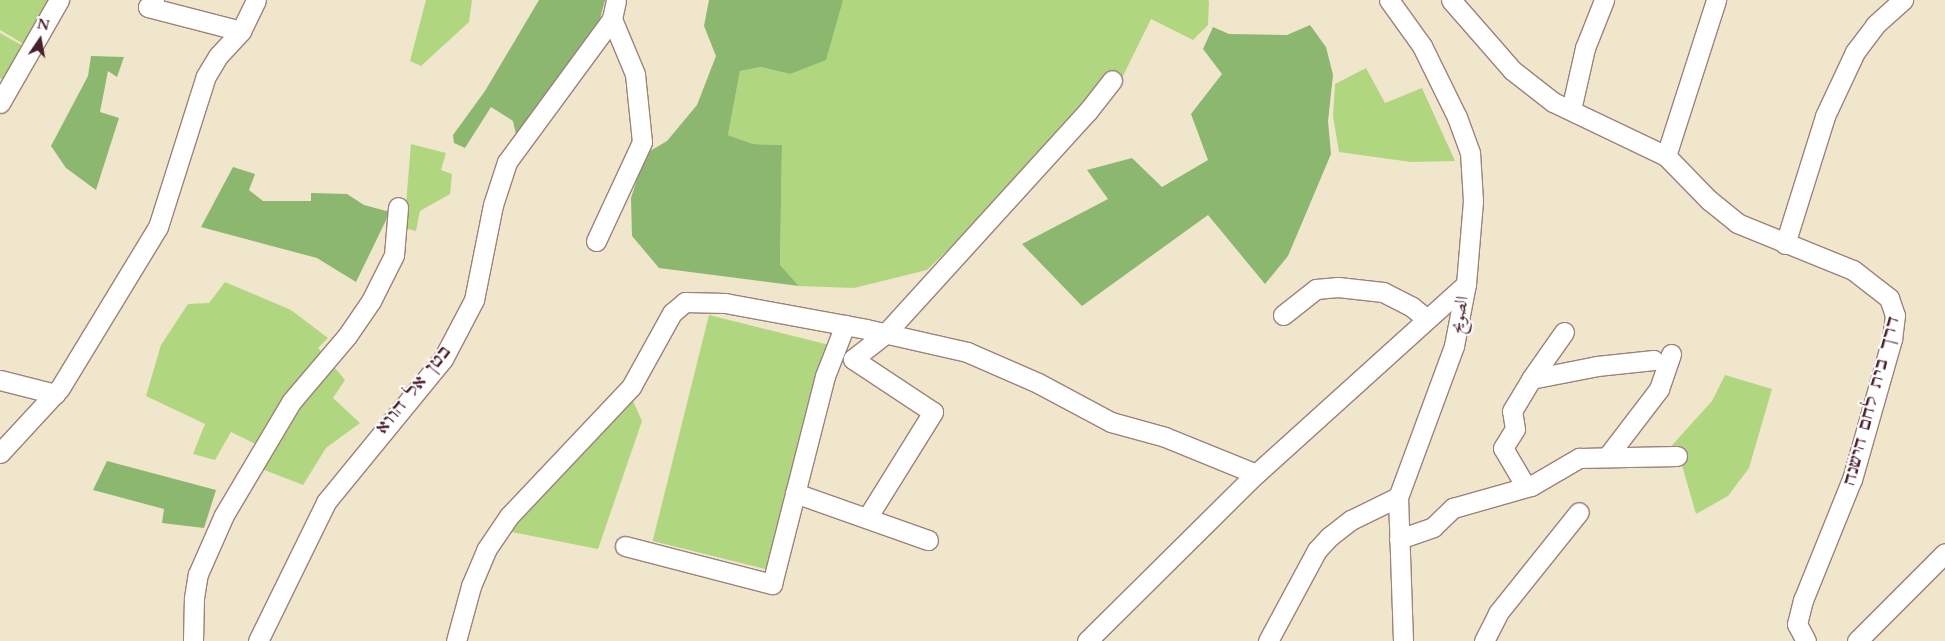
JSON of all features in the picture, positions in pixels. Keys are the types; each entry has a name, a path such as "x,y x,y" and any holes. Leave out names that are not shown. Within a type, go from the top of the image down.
{"street":[{"path":"0,103 59,0"},
{"path":"154,0 148,7 241,31"},
{"path":"0,453 55,394 158,227 206,76 218,56 241,31 256,0"},
{"name":"בטן אל הווא","path":"258,641 326,502 443,359 474,300 493,205 506,162 612,19 616,0"},
{"name":"الصويح","path":"1389,0 1422,46 1457,117 1470,152 1473,201 1466,284 1454,346 1398,497 1403,641"},
{"name":"דרך בית לחם הישנה","path":"1451,0 1512,70 1553,102 1666,156 1709,200 1737,223 1853,270 1889,298 1895,315 1892,339 1852,479 1803,600 1797,624 1806,641"},
{"path":"1571,110 1585,48 1604,0"},
{"path":"1666,156 1716,0"},
{"path":"1785,244 1825,116 1855,52 1875,25 1904,0"},
{"path":"596,241 642,142 635,74 612,19"},
{"path":"867,518 933,412 853,359 885,334 1088,111 1112,80"},
{"path":"193,641 194,598 198,574 224,515 291,402 347,336 371,300 394,255 398,208"},
{"path":"1087,641 1256,474 1466,284"},
{"path":"1283,315 1316,289 1338,287 1383,292 1412,307 1427,319"},
{"path":"456,641 471,586 490,543 508,516 631,387 672,313 685,302 703,301 845,325 967,352 1038,383 1112,422 1165,437 1256,474"},
{"path":"625,546 772,584 824,376 845,325"},
{"path":"1526,487 1503,448 1515,429 1512,411 1531,379 1564,332"},
{"path":"1531,379 1597,366 1662,357 1659,389 1606,457"},
{"path":"0,380 55,394"},
{"path":"1399,539 1433,527 1453,508 1526,487 1579,458 1677,456"},
{"path":"795,494 928,540"},
{"path":"1268,641 1317,550 1329,537 1351,520 1398,497"},
{"path":"1484,641 1498,613 1579,512"},
{"path":"1857,641 1945,553"}],"green space":[{"path":"0,0 53,0 27,46 0,30"},
{"path":"426,0 472,0 469,22 421,66 410,61"},
{"path":"539,0 605,0 600,19 517,139 513,121 491,107 465,148 454,143 453,135 485,91"},
{"path":"709,0 843,0 826,60 790,74 761,67 740,71 728,135 753,144 782,145 780,265 799,286 659,268 632,236 631,198 645,154 667,141 697,105 716,56 704,26"},
{"path":"843,0 1209,1 1208,25 1193,40 1151,19 1120,82 927,270 854,288 799,286 780,265 782,145 753,144 728,135 740,71 761,67 790,74"},
{"path":"1310,25 1326,47 1333,75 1328,121 1331,154 1288,256 1265,284 1208,215 1082,306 1022,244 1108,199 1087,170 1132,158 1162,187 1208,160 1191,114 1222,74 1203,49 1213,27 1229,34 1287,35"},
{"path":"0,33 25,47 7,82 0,78"},
{"path":"91,56 124,57 117,77 108,71 100,112 119,118 96,190 66,168 51,146 88,76"},
{"path":"1366,68 1385,103 1422,88 1455,161 1411,162 1339,152 1333,116 1335,84"},
{"path":"411,144 446,153 441,170 452,174 450,194 420,211 416,231 404,228"},
{"path":"233,167 255,174 249,190 263,201 311,201 311,193 347,194 364,205 390,212 356,282 317,258 201,227"},
{"path":"225,282 291,310 328,338 318,348 345,380 333,398 360,423 326,448 303,485 262,469 274,453 231,432 215,460 193,454 205,424 146,396 161,345 188,304 209,303"},
{"path":"709,315 826,344 770,570 653,541"},
{"path":"1725,375 1772,389 1749,468 1728,496 1696,514 1681,462 1666,452 1712,401"},
{"path":"633,401 642,421 598,549 507,531 538,492 582,453"},
{"path":"107,461 216,490 204,528 162,523 164,509 93,490"}]}
